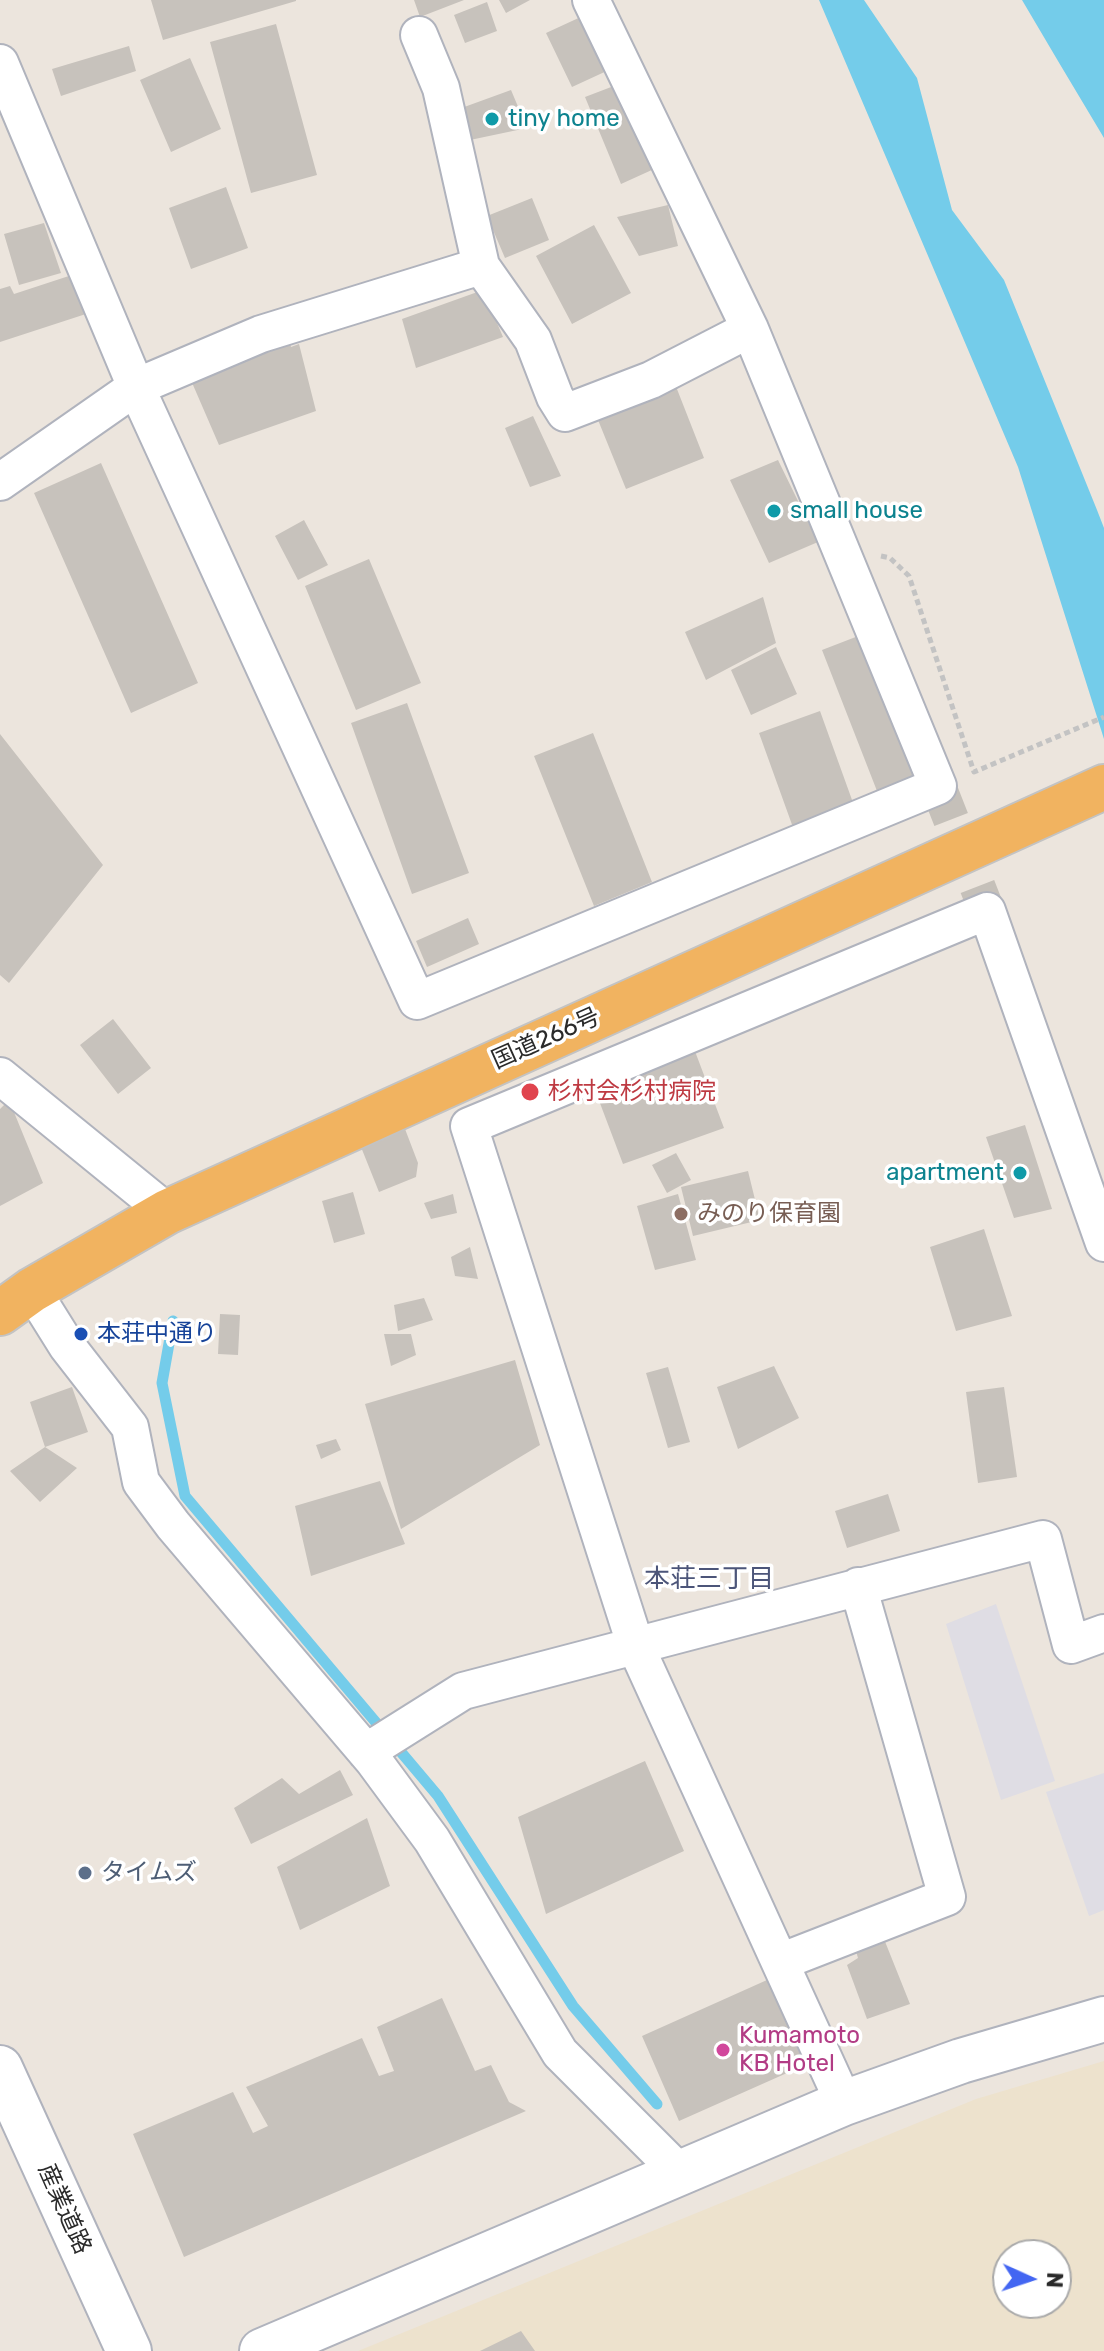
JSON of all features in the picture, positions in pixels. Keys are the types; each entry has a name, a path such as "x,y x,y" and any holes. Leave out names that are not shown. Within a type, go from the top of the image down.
{"highway":[{"name":"国道266号","path":"16,1302 167,1212 1104,787"}],"street":[{"path":"0,63 136,387 417,1001 938,786 750,329 591,0"},
{"path":"419,35 441,88 481,266 533,340 555,397 565,413 651,380 750,329"},
{"path":"0,482 136,387 261,334 481,266"},
{"path":"844,2103 636,1647 469,1126 987,911 1104,1243"},
{"path":"0,1076 167,1212"},
{"path":"16,1302 67,1346 130,1427 141,1482 183,1537 366,1752 432,1840 560,2053 680,2173"},
{"path":"366,1752 463,1691 1043,1539 1071,1645 1104,1633"},
{"path":"780,1962 947,1897 858,1586"},
{"path":"262,2351 844,2103 961,2061 1104,2019"},
{"name":"産業道路","path":"0,2068 129,2351"}],"path":[{"path":"974,772 1104,717"}],"shaded area":[{"path":"996,1604 1055,1781 1001,1800 946,1624"},
{"path":"1104,1773 1104,1910 1089,1916 1046,1792"},
{"path":"1104,2061 1104,2351 358,2351 976,2099"}],"water":[{"path":"819,0 864,0 917,78 952,210 1004,280 1104,528 1104,739 1018,467"},
{"path":"1022,0 1104,0 1104,138 1058,61"}],"building":[{"path":"151,0 296,0 296,1 163,40"},
{"path":"414,0 464,0 420,17"},
{"path":"499,0 530,0 506,13"},
{"path":"487,2 497,31 465,43 454,15"},
{"path":"585,15 611,69 572,87 546,33"},
{"path":"276,24 317,175 251,193 210,42"},
{"path":"129,46 136,71 61,96 52,69"},
{"path":"190,58 221,129 171,152 140,80"},
{"path":"619,84 654,169 621,184 585,97"},
{"name":"tiny home","path":"511,90 527,128 470,140 456,110"},
{"path":"226,187 248,248 191,269 169,208"},
{"path":"532,198 549,240 505,258 487,216"},
{"path":"668,205 678,246 639,256 617,217"},
{"path":"44,223 61,273 19,285 4,234"},
{"path":"594,225 631,293 572,324 536,256"},
{"path":"78,273 92,312 0,342 0,289 10,286 14,294"},
{"path":"483,290 503,337 416,368 402,319"},
{"path":"290,343 291,347 299,344 316,411 219,445 190,378"},
{"path":"675,384 704,458 626,489 596,415"},
{"path":"533,416 561,476 530,487 505,428"},
{"name":"small house","path":"778,460 818,542 769,563 730,480"},
{"path":"101,463 198,683 131,713 34,493"},
{"path":"304,520 328,565 298,580 275,536"},
{"path":"369,559 421,683 356,710 305,586"},
{"path":"763,597 776,643 706,680 685,632"},
{"path":"866,633 921,774 877,791 822,650"},
{"path":"776,647 797,694 751,715 731,670"},
{"path":"407,703 469,873 412,894 351,723"},
{"path":"820,711 856,811 795,833 759,733"},
{"path":"593,733 652,882 594,906 534,756"},
{"path":"0,734 103,865 9,983 0,975"},
{"path":"468,918 479,944 427,967 416,941"},
{"path":"113,1019 151,1068 118,1094 80,1045"},
{"path":"693,1046 724,1128 623,1164 595,1090"},
{"path":"9,1100 43,1183 0,1206 0,1109"},
{"name":"apartment","path":"1025,1125 1052,1209 1014,1218 986,1137"},
{"path":"405,1129 418,1163 416,1177 379,1192 361,1147"},
{"path":"676,1153 691,1180 667,1193 652,1165"},
{"path":"748,1171 760,1220 693,1236 681,1187"},
{"path":"353,1192 365,1234 334,1243 322,1201"},
{"path":"453,1194 457,1213 431,1219 424,1203"},
{"path":"678,1194 696,1260 655,1270 637,1206"},
{"path":"984,1229 1012,1316 956,1331 930,1247"},
{"path":"470,1247 478,1279 455,1276 451,1257"},
{"path":"424,1298 433,1320 398,1331 394,1305"},
{"path":"220,1314 240,1315 238,1355 218,1354"},
{"path":"384,1334 411,1334 416,1355 391,1366"},
{"path":"515,1360 540,1445 401,1529 365,1404"},
{"path":"774,1366 799,1418 738,1449 717,1387"},
{"path":"668,1367 690,1442 668,1448 646,1373"},
{"path":"72,1387 88,1432 45,1447 30,1402"},
{"path":"1004,1387 1017,1477 978,1483 966,1392"},
{"path":"336,1439 341,1450 321,1459 316,1445"},
{"path":"45,1447 77,1468 40,1502 10,1471"},
{"path":"380,1481 405,1544 311,1576 295,1506"},
{"path":"888,1494 900,1531 847,1548 835,1511"},
{"path":"645,1761 684,1851 546,1914 518,1817"},
{"path":"340,1770 353,1795 251,1844 234,1808 282,1778 299,1794"},
{"path":"367,1818 390,1886 300,1930 277,1867"},
{"path":"876,1919 910,2004 867,2019 847,1965 858,1958 849,1927"},
{"name":"Kumamoto KB Hotel","path":"767,1980 805,2065 679,2121 642,2036"},
{"path":"442,1998 475,2071 491,2065 509,2102 526,2111 184,2257 133,2134 233,2092 253,2133 268,2126 246,2087 362,2038 379,2076 394,2071 377,2027"},
{"path":"521,2331 535,2351 480,2351"}],"waterway":[{"path":"173,1321 162,1383 185,1496 438,1796 573,2006 657,2104"}],"tunnel":[{"path":"938,786 987,911"}],"place":[{"name":"tiny home","path":"492,119"},
{"name":"small house","path":"774,511"},
{"name":"杉村会杉村病院","path":"530,1092"},
{"name":"apartment","path":"1020,1173"},
{"name":"みのり保育園","path":"681,1214"},
{"name":"本荘中通り","path":"81,1334"},
{"name":"タイムズ","path":"85,1873"},
{"name":"Kumamoto KB Hotel","path":"723,2050"}],"district":[{"name":"本荘三丁目","path":"709,1579"}]}
